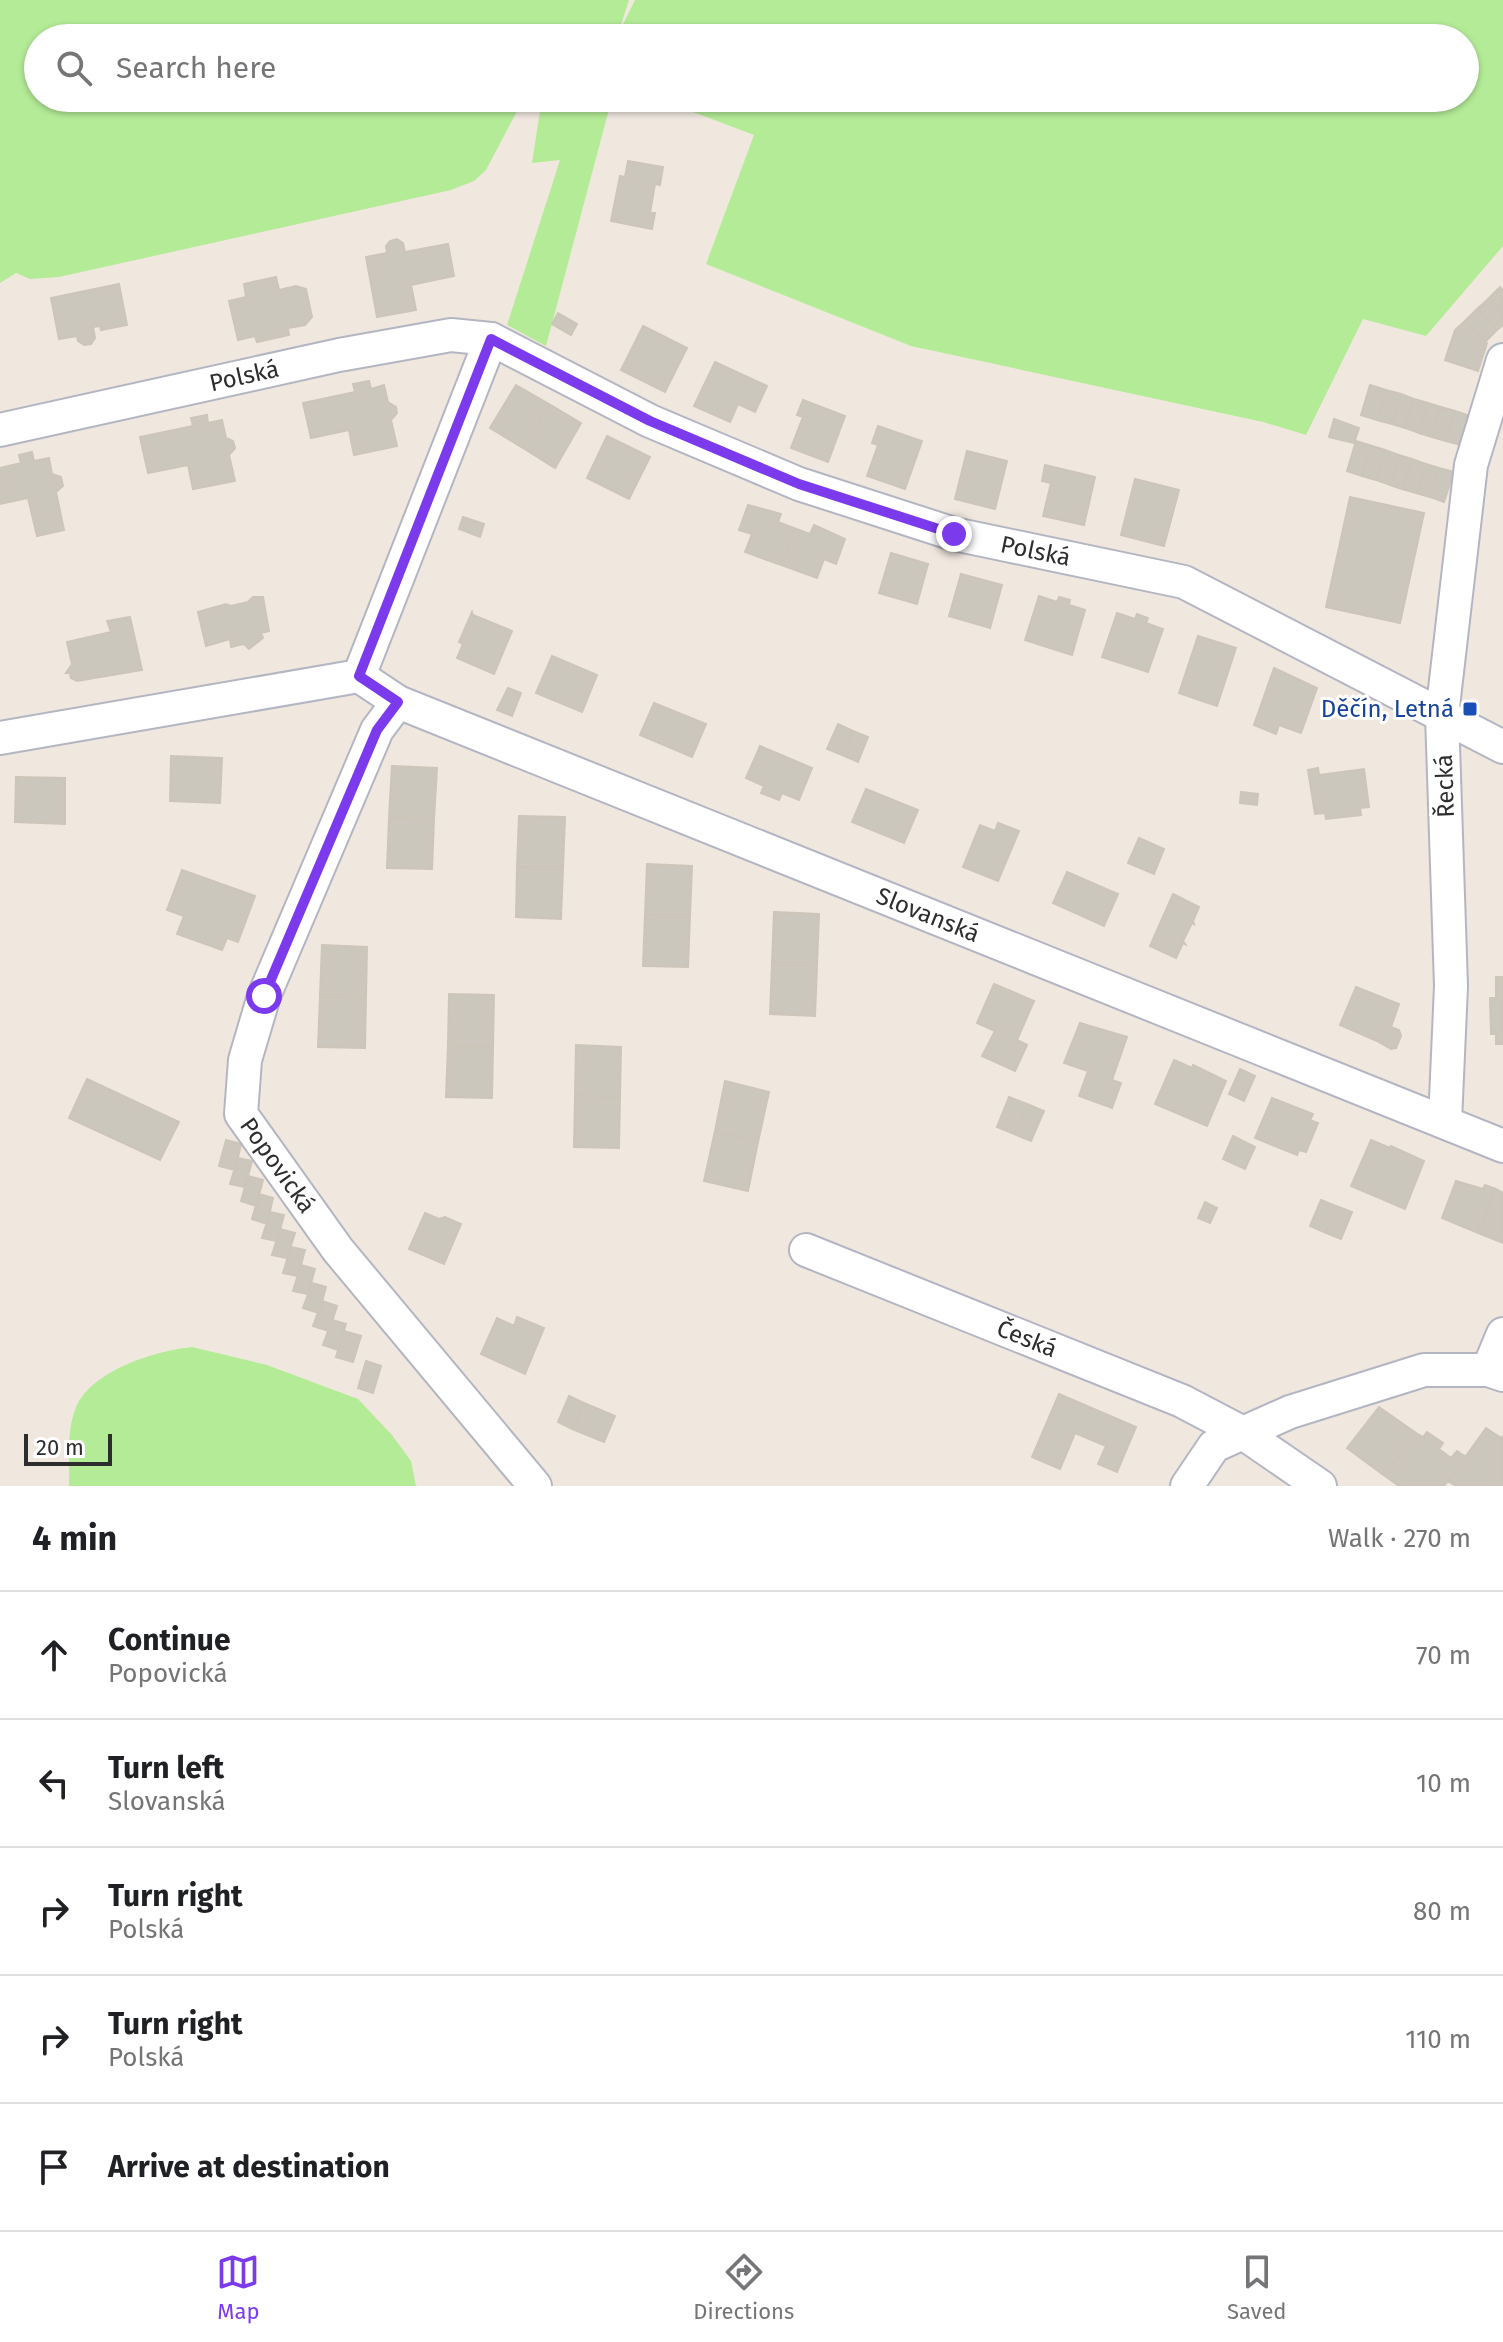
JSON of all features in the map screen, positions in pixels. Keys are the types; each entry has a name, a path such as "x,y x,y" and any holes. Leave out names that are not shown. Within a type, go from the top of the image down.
{"street":[{"name":"Polská","path":"0,430 339,355 451,335 491,339 650,421 799,484 954,534 1184,582 1503,747"},
{"path":"0,738 359,676 491,339"},
{"name":"Řecká","path":"1445,1122 1451,986 1442,715 1471,465 1503,360"},
{"name":"Slovanská","path":"359,676 398,702 1503,1146"},
{"name":"Popovická","path":"398,702 377,730 264,996 245,1060 241,1114 338,1250 535,1486"},
{"name":"Česká","path":"806,1250 1182,1401 1243,1433 1320,1486"},
{"path":"1187,1486 1214,1446 1290,1412 1424,1370 1496,1372 1503,1334"}],"green space":[{"path":"0,0 629,0 621,24 24,24 24,112 517,112 486,170 474,181 451,190 59,277 30,279 16,273 0,283"},
{"path":"635,0 1503,0 1503,246 1426,336 1363,319 1306,435 1263,422 911,346 706,264 754,135 693,112 1479,112 1479,24 623,24"},
{"path":"540,112 608,112 546,346 507,325 560,160 532,163"},
{"path":"192,1347 267,1365 358,1399 392,1435 411,1461 416,1486 69,1486 70,1429 82,1396 94,1384 124,1365"}],"building":[{"path":"628,161 663,167 660,185 655,184 650,213 655,213 652,229 611,221 620,176 625,177"},
{"path":"397,239 403,243 405,252 448,244 454,276 411,285 416,310 377,317 366,257 387,253 386,246"},
{"path":"276,277 279,290 296,286 306,289 312,317 305,325 288,328 289,335 257,342 255,336 238,340 229,301 246,297 244,284"},
{"path":"119,284 127,325 101,330 100,326 93,327 95,338 91,344 84,345 77,336 59,339 51,298"},
{"path":"1500,287 1503,291 1503,313 1488,299"},
{"path":"1488,299 1503,313 1503,325 1497,330 1477,309"},
{"path":"1477,309 1497,330 1485,342 1465,321"},
{"path":"558,313 577,324 571,335 552,324"},
{"path":"1465,321 1487,343 1478,371 1445,360 1455,330"},
{"path":"643,326 687,348 665,392 621,370"},
{"path":"715,362 767,386 755,412 738,404 730,422 694,406"},
{"path":"369,381 371,389 384,385 388,402 396,407 397,413 391,420 397,446 354,455 349,430 311,438 303,403 355,392 353,384"},
{"path":"516,385 549,404 523,448 490,428"},
{"path":"1370,385 1386,390 1377,420 1361,415"},
{"path":"1386,390 1401,394 1392,424 1377,420"},
{"path":"1401,394 1414,399 1405,428 1392,424"},
{"path":"1414,399 1428,403 1419,433 1405,428"},
{"path":"803,400 845,416 828,462 791,448 803,417 797,415"},
{"path":"1428,403 1441,407 1432,437 1419,433"},
{"path":"549,404 581,423 555,468 523,448"},
{"path":"1441,407 1455,411 1446,441 1432,437"},
{"path":"1455,411 1470,416 1461,445 1446,441"},
{"path":"207,415 208,423 222,420 226,438 233,441 235,448 229,455 235,481 193,489 188,465 148,473 140,437 193,426 191,418"},
{"path":"1334,419 1359,428 1354,443 1329,437"},
{"path":"878,426 922,441 905,489 867,476 878,445 872,443"},
{"path":"607,436 650,457 629,499 587,478"},
{"path":"1356,441 1372,446 1362,476 1347,471"},
{"path":"1372,446 1385,450 1376,480 1362,476"},
{"path":"1385,450 1399,455 1390,485 1376,480"},
{"path":"967,451 1007,461 995,509 955,499"},
{"path":"32,452 34,461 49,458 52,474 61,477 63,486 56,492 64,530 37,536 28,498 0,504 0,468 21,463 19,455"},
{"path":"1399,455 1412,459 1402,489 1390,485"},
{"path":"1412,459 1426,464 1416,493 1402,489"},
{"path":"1426,464 1439,468 1430,497 1416,493"},
{"path":"1045,465 1095,477 1084,525 1043,516 1051,483 1042,481"},
{"path":"1439,468 1454,472 1444,502 1430,497"},
{"path":"1135,479 1179,490 1164,546 1121,535"},
{"path":"1350,497 1424,513 1400,623 1326,607"},
{"path":"748,505 781,514 778,522 794,528 781,565 745,552 752,534 739,530"},
{"path":"463,517 484,524 480,537 459,529"},
{"path":"814,525 845,539 836,564 824,559 817,578 781,565 794,528 810,534"},
{"path":"891,553 928,564 917,604 879,593"},
{"path":"961,574 1002,585 990,628 949,616"},
{"path":"1039,596 1057,602 1059,597 1070,600 1069,605 1085,610 1072,655 1025,640"},
{"path":"253,597 263,597 269,631 261,633 263,638 249,649 244,644 231,647 230,639 206,646 198,612 248,602"},
{"path":"472,612 512,631 494,674 457,658 463,644 459,642"},
{"path":"1117,613 1135,619 1137,614 1148,618 1146,623 1163,629 1148,672 1102,657"},
{"path":"130,617 142,670 77,681 66,673 72,664 67,642 111,632 107,621"},
{"path":"1198,636 1236,648 1217,706 1179,693"},
{"path":"552,656 597,675 582,712 536,693"},
{"path":"1274,668 1317,688 1301,733 1279,725 1276,734 1254,725"},
{"path":"508,688 521,693 512,716 497,710"},
{"path":"654,703 706,724 692,757 640,735"},
{"path":"838,724 853,731 842,755 827,749"},
{"path":"853,731 868,737 858,762 842,755"},
{"path":"760,746 812,768 799,800 782,793 779,800 761,793 764,786 746,778"},
{"path":"171,756 222,758 220,803 170,801"},
{"path":"392,766 437,768 434,819 389,817"},
{"path":"1318,768 1319,775 1364,769 1369,807 1360,808 1361,815 1326,819 1325,813 1315,814 1308,770"},
{"path":"16,777 65,778 65,824 15,822"},
{"path":"866,789 918,810 904,843 852,822"},
{"path":"1241,792 1258,794 1257,805 1240,803"},
{"path":"519,816 565,817 563,868 517,867"},
{"path":"389,817 434,819 432,869 387,868"},
{"path":"998,823 1019,831 998,881 963,867 980,825 995,831"},
{"path":"1139,838 1164,849 1154,874 1128,863"},
{"path":"647,864 692,866 690,916 645,915"},
{"path":"517,867 563,868 561,919 516,917"},
{"path":"182,870 255,896 238,942 227,938 222,950 177,934 184,916 167,910"},
{"path":"1067,872 1118,894 1104,926 1053,903"},
{"path":"1173,894 1199,907 1194,924 1183,941 1185,944 1176,958 1150,946"},
{"path":"774,912 819,914 817,965 772,963"},
{"path":"645,915 690,916 688,967 643,966"},
{"path":"322,945 367,947 366,997 320,996"},
{"path":"772,963 817,965 815,1016 770,1014"},
{"path":"1496,977 1503,977 1503,1044 1496,1044 1496,1034 1491,1034 1490,998 1496,998"},
{"path":"994,984 1034,1001 1017,1040 1027,1045 1015,1071 982,1056 995,1031 977,1023"},
{"path":"1356,987 1399,1004 1391,1027 1399,1030 1401,1036 1396,1048 1391,1049 1340,1025"},
{"path":"449,994 494,995 493,1047 448,1046"},
{"path":"320,996 366,997 365,1048 318,1047"},
{"path":"1080,1023 1127,1037 1112,1080 1121,1083 1112,1108 1079,1096 1088,1071 1064,1063"},
{"path":"576,1045 621,1047 620,1097 575,1096"},
{"path":"448,1046 493,1047 492,1098 446,1097"},
{"path":"1174,1060 1192,1068 1193,1065 1226,1081 1207,1126 1155,1104"},
{"path":"1240,1069 1255,1076 1244,1101 1229,1094"},
{"path":"87,1079 179,1122 160,1160 69,1118"},
{"path":"725,1081 769,1092 758,1142 715,1131"},
{"path":"575,1096 620,1097 619,1148 574,1147"},
{"path":"1009,1097 1027,1104 1014,1134 997,1127"},
{"path":"1272,1098 1313,1114 1310,1120 1318,1123 1306,1152 1299,1150 1297,1155 1255,1138"},
{"path":"1027,1104 1044,1111 1031,1141 1014,1134"},
{"path":"715,1131 758,1142 748,1191 704,1181"},
{"path":"1233,1136 1255,1147 1245,1169 1223,1159"},
{"path":"226,1140 241,1144 235,1170 219,1166"},
{"path":"1371,1140 1424,1161 1405,1209 1351,1186"},
{"path":"238,1158 252,1161 245,1187 230,1184"},
{"path":"248,1176 263,1180 256,1206 241,1201"},
{"path":"1456,1181 1483,1189 1485,1185 1496,1189 1478,1233 1442,1218"},
{"path":"1496,1189 1503,1193 1503,1243 1478,1233"},
{"path":"259,1194 273,1198 267,1224 252,1219"},
{"path":"1321,1200 1336,1206 1326,1233 1310,1226"},
{"path":"1205,1202 1217,1208 1210,1223 1198,1218"},
{"path":"1336,1206 1352,1212 1341,1239 1326,1233"},
{"path":"270,1212 284,1215 277,1241 262,1238"},
{"path":"425,1213 461,1224 444,1264 409,1249"},
{"path":"280,1229 295,1233 287,1258 272,1255"},
{"path":"291,1247 305,1250 298,1276 283,1273"},
{"path":"301,1265 315,1269 308,1294 293,1291"},
{"path":"312,1283 326,1287 319,1313 303,1308"},
{"path":"322,1301 337,1306 329,1331 313,1326"},
{"path":"517,1317 544,1328 525,1374 481,1354 497,1318 514,1326"},
{"path":"332,1320 346,1324 338,1350 323,1345"},
{"path":"344,1331 361,1336 353,1362 336,1357"},
{"path":"366,1361 381,1366 373,1393 358,1388"},
{"path":"1059,1394 1136,1427 1117,1472 1098,1464 1106,1446 1075,1433 1060,1469 1032,1457"},
{"path":"569,1396 584,1403 572,1429 558,1422"},
{"path":"584,1403 615,1416 604,1442 572,1429"},
{"path":"1379,1407 1416,1433 1385,1476 1347,1448"},
{"path":"1486,1428 1501,1438 1503,1436 1503,1486 1456,1486 1448,1481"},
{"path":"1427,1432 1443,1443 1439,1449 1451,1458 1457,1451 1466,1457 1444,1486 1399,1486 1385,1476 1416,1433 1423,1437"}],"place":[{"name":"Děčín, Letná","path":"1470,709"}],"route":[{"path":"264,996 377,730 398,702 359,676 491,339 650,421 799,484 954,534"}]}
